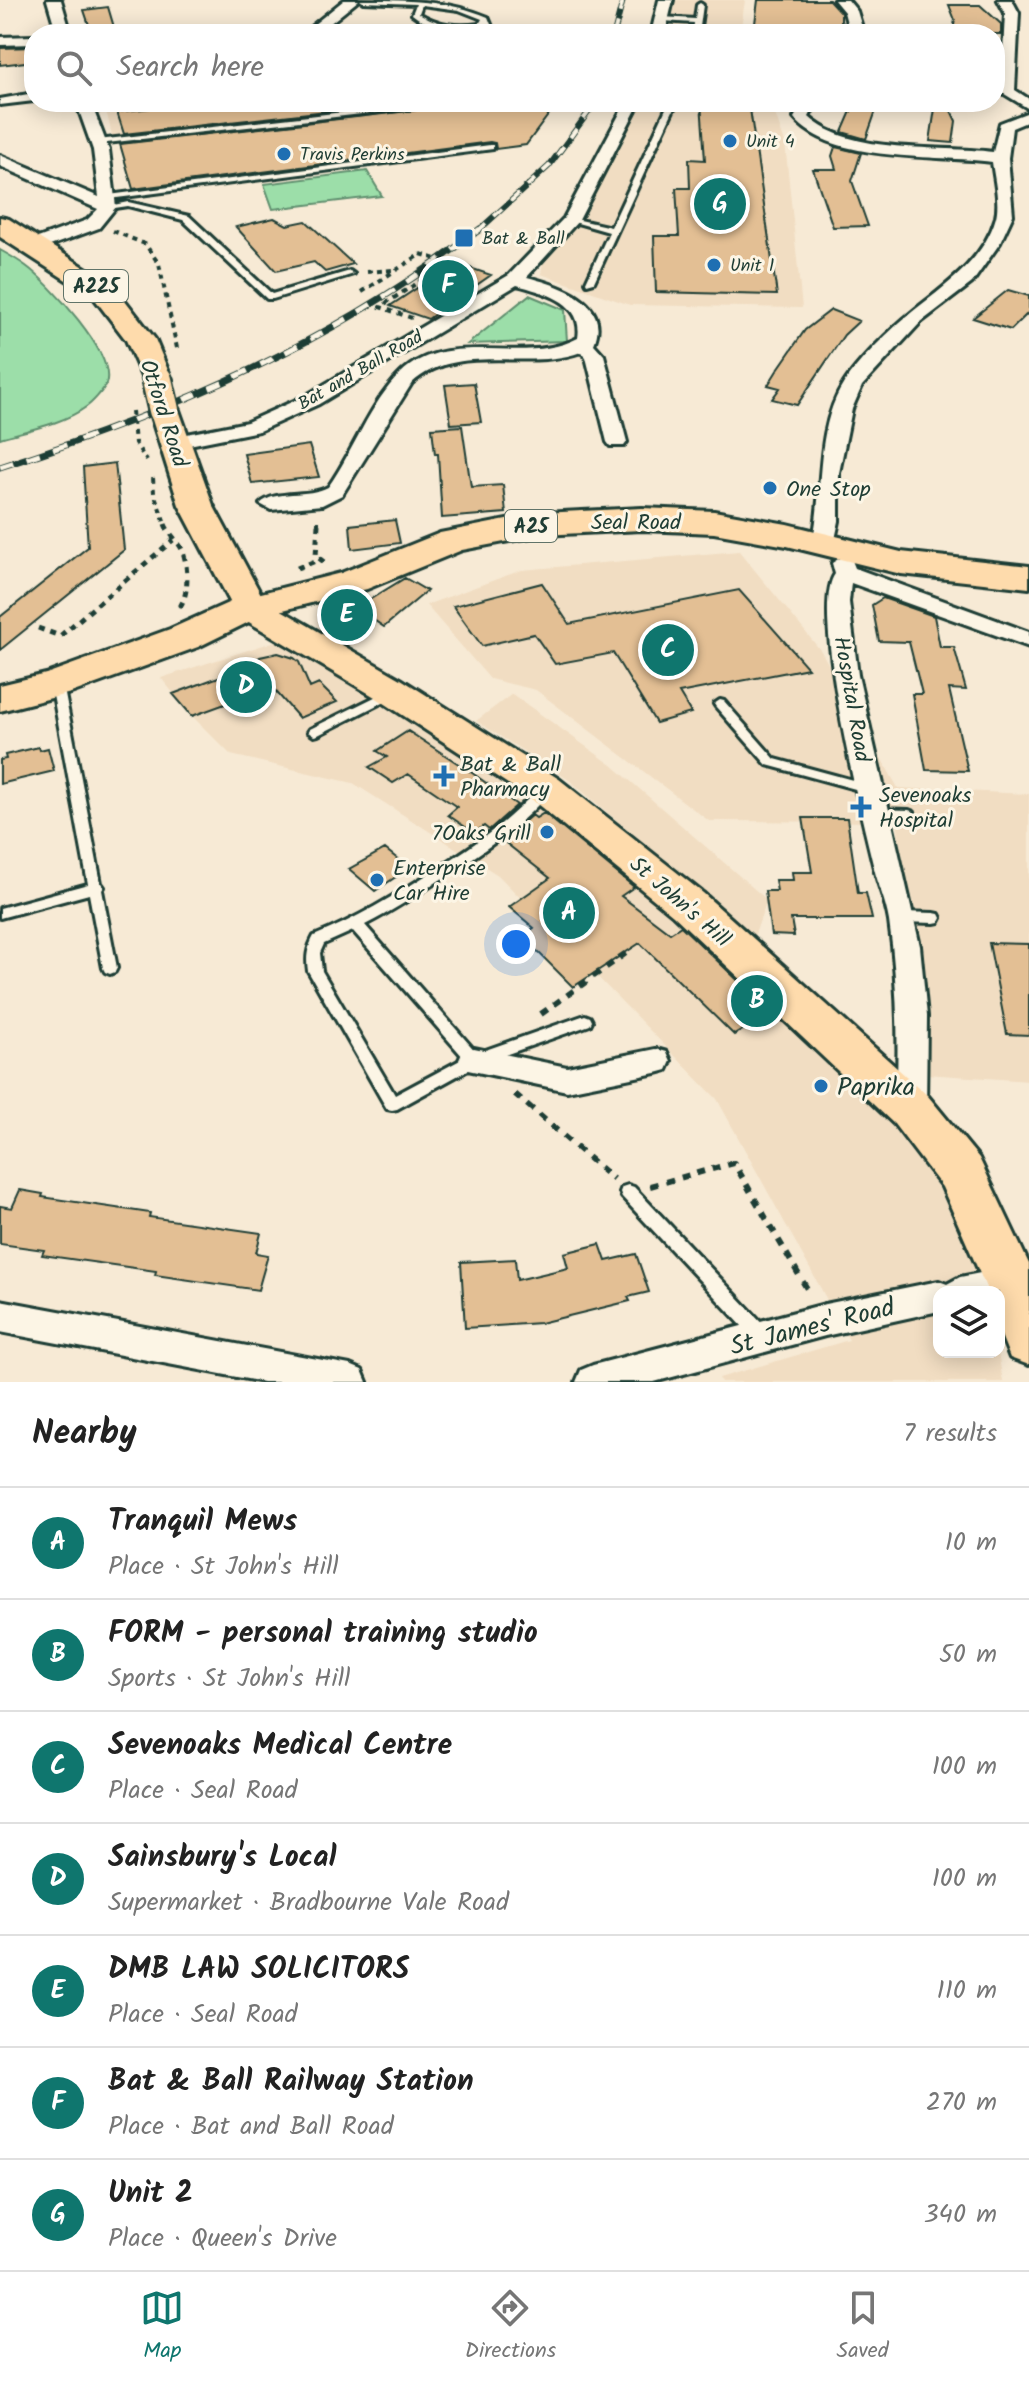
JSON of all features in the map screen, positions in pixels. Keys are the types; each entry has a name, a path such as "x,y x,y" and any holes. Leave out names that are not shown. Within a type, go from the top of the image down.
{"highway":[{"name":"Seal Road","path":"250,607 354,581 453,541 561,523 642,519 701,521 757,528 840,556 1029,577"},
{"name":"A25","path":"0,698 57,684 209,626 250,607"}],"main road":[{"name":"Otford Road","path":"0,225 104,292 140,339 157,380 174,442 208,532 250,607"},
{"name":"St John's Hill","path":"250,607 394,692 545,789 688,904 911,1110 961,1173 1011,1282 1029,1340"}],"street":[{"path":"54,0 61,24"},
{"path":"322,24 352,0"},
{"path":"661,24 666,0"},
{"path":"841,0 850,11 854,24"},
{"path":"1005,0 1012,13 1008,92 1029,105"},
{"path":"0,41 24,40"},
{"path":"5,102 24,99"},
{"path":"33,246 93,224 109,202 98,142 87,112"},
{"name":"Bat and Ball Road","path":"174,442 252,427 312,400 515,279 571,220 628,112"},
{"path":"804,112 801,118 806,127 823,137 854,145 1000,158 1005,126 1029,116"},
{"name":"Hospital Road","path":"911,1110 915,1046 910,967 903,917 873,802 840,636 840,556 828,521 829,473 842,409 853,384 915,318 966,279 992,243 1005,215 1000,158"},
{"path":"0,160 109,202"},
{"path":"271,504 319,500 337,489 379,418 407,378 422,365 445,358 561,351 584,344 589,337 589,326 581,307 556,292 515,279"},
{"path":"584,344 596,356 617,442"},
{"path":"840,556 879,583 1029,640"},
{"path":"474,1060 567,1079 656,1061"},
{"path":"991,1286 1011,1282"},
{"name":"St James' Road","path":"593,1382 825,1320 933,1297"},
{"path":"0,1316 350,1382"}],"lane":[{"path":"363,0 478,12 487,24"},
{"path":"419,5 415,14 431,24"},
{"path":"698,24 700,5"},
{"path":"482,24 485,19"},
{"path":"662,19 699,21"},
{"path":"98,142 362,112"},
{"path":"590,282 668,112"},
{"path":"109,202 490,147"},
{"path":"109,202 186,218 270,297 350,274"},
{"path":"571,220 613,230"},
{"path":"57,684 110,968"},
{"path":"314,732 394,692"},
{"path":"720,704 771,762 909,815"},
{"path":"545,789 525,813 497,837 357,926 319,940 313,953 315,971 392,1104 474,1060 585,1021"},
{"path":"0,913 97,887"},
{"path":"903,917 934,918"},
{"path":"357,926 474,1060"},
{"path":"628,1192 763,1336"}],"path":[{"path":"128,204 122,215 106,229 145,244 159,264 179,356 157,380"},
{"path":"362,292 421,254 448,263 380,307 436,326"},
{"path":"350,274 397,269"},
{"path":"131,398 135,443 146,457 153,477 154,493 173,540 183,551 187,595 181,605 211,612 209,626"},
{"path":"319,500 316,556 354,581"},
{"path":"38,628 60,636 173,540"},
{"path":"528,1020 626,953"},
{"path":"474,1060 628,1192 734,1163 825,1320"}],"shaded area":[{"path":"666,0 745,0 741,24 660,24"},
{"path":"106,112 389,112 114,144"},
{"path":"629,112 774,112 785,143 802,308 630,305 541,274 543,262 571,220"},
{"name":"Sevenoaks Hospital","path":"739,551 821,651 898,788 1029,794 1029,1081 925,1074 897,822 709,821 536,690 490,679 426,605 522,570"},
{"path":"285,638 424,715 691,917 915,1137 985,1286 933,1286 933,1358 999,1358 1003,1382 721,1382 719,1378 849,1340 717,1099 498,875 353,783 231,755 192,716 161,678"},
{"path":"512,694 612,765 767,900 754,937 569,780 476,721"}],"green space":[{"path":"367,171 382,196 273,209 264,184"},
{"path":"0,250 26,266 64,303 91,338 107,371 102,390 77,413 0,438"},
{"path":"529,295 565,310 567,341 468,344"}],"building":[{"path":"758,0 829,0 841,13 841,24 755,24"},
{"path":"949,5 980,5 1001,24 954,24"},
{"path":"108,7 113,24 89,24 84,10"},
{"path":"24,47 24,62 0,65 0,48"},
{"path":"117,112 317,112 124,134"},
{"name":"Travis Perkins","path":"400,112 551,112 526,145 496,149 495,143 490,142 133,189 120,144"},
{"path":"702,112 750,112 777,295 656,292 654,236 679,236 676,188 690,188 689,159 705,160"},
{"path":"851,112 875,112 866,139 842,132"},
{"path":"934,112 952,112 956,121 953,143 930,141"},
{"path":"835,147 861,153 852,181 868,226 833,227 813,169 836,169 832,156"},
{"path":"274,218 287,225 306,221 353,264 325,272 314,262 276,271 236,227"},
{"path":"464,266 491,275 428,319 390,306 443,271 450,274"},
{"path":"1008,290 1029,296 1029,312 1011,330 973,318"},
{"path":"831,310 859,321 844,335 797,405 772,399 780,388 768,385 778,369 805,330"},
{"path":"474,383 481,422 451,424 445,385"},
{"path":"462,426 471,487 503,485 506,513 442,518 438,454 435,454 432,428"},
{"path":"309,445 319,477 252,484 244,454"},
{"path":"115,463 124,550 0,650 0,617 88,547 83,467"},
{"path":"395,520 400,543 352,549 350,525"},
{"path":"405,578 427,591 384,627 356,608"},
{"path":"542,583 569,624 739,590 808,668 679,693 691,713 656,723 613,653 555,664 534,634 482,646 453,606"},
{"path":"883,598 934,616 940,647 954,647 966,690 949,689 968,771 926,770 912,694 922,694 909,642 879,641 872,605"},
{"path":"278,653 299,662 310,688 319,684 337,702 299,718 272,687 192,716 173,694 248,666 260,657"},
{"path":"408,731 517,805 489,830 484,826 474,833 448,815 457,807 408,774 393,783 369,767 387,757 377,751"},
{"path":"39,747 40,750 48,748 54,771 0,784 0,760 6,759 5,755"},
{"path":"544,813 634,887 621,896 670,933 681,926 772,1013 734,1035 640,943 573,987 522,936 534,928 509,907 550,878 502,840 532,815 536,818"},
{"path":"803,818 847,818 858,893 866,893 872,919 791,919 794,936 771,935 765,891 777,891 775,880 793,880 792,872 812,872"},
{"name":"Enterprise Car Hire","path":"385,849 409,868 375,891 349,869"},
{"path":"989,943 1029,944 1029,1035 1007,1034"},
{"path":"20,1190 43,1194 42,1197 150,1213 149,1217 261,1233 256,1253 268,1255 258,1290 155,1275 156,1271 42,1255 44,1250 0,1244 0,1206 12,1208"},
{"path":"600,1244 606,1261 636,1254 649,1292 628,1297 630,1301 540,1323 465,1328 461,1262 515,1259 517,1280 568,1268 564,1253"}],"railway":[{"path":"617,24 623,0"},
{"path":"478,231 549,166 589,112"},
{"path":"0,467 127,423 251,369 369,305 426,269 480,229"}],"place":[{"name":"Unit 4","path":"730,141"},
{"name":"Travis Perkins","path":"284,154"},
{"name":"Unit 2","path":"720,204"},
{"name":"Bat & Ball","path":"464,238"},
{"name":"Unit 1","path":"714,265"},
{"name":"Bat & Ball Railway Station","path":"448,286"},
{"name":"One Stop","path":"770,488"},
{"name":"DMB LAW SOLICITORS","path":"347,615"},
{"name":"Sevenoaks Medical Centre","path":"668,650"},
{"name":"Sainsbury's Local","path":"246,687"},
{"name":"Bat & Ball Pharmacy","path":"444,776"},
{"name":"Sevenoaks Hospital","path":"861,807"},
{"name":"7Oaks Grill","path":"547,832"},
{"name":"Enterprise Car Hire","path":"377,880"},
{"name":"Tranquil Mews","path":"569,913"},
{"name":"FORM - personal training studio","path":"757,1001"},
{"name":"Paprika","path":"821,1086"}]}
